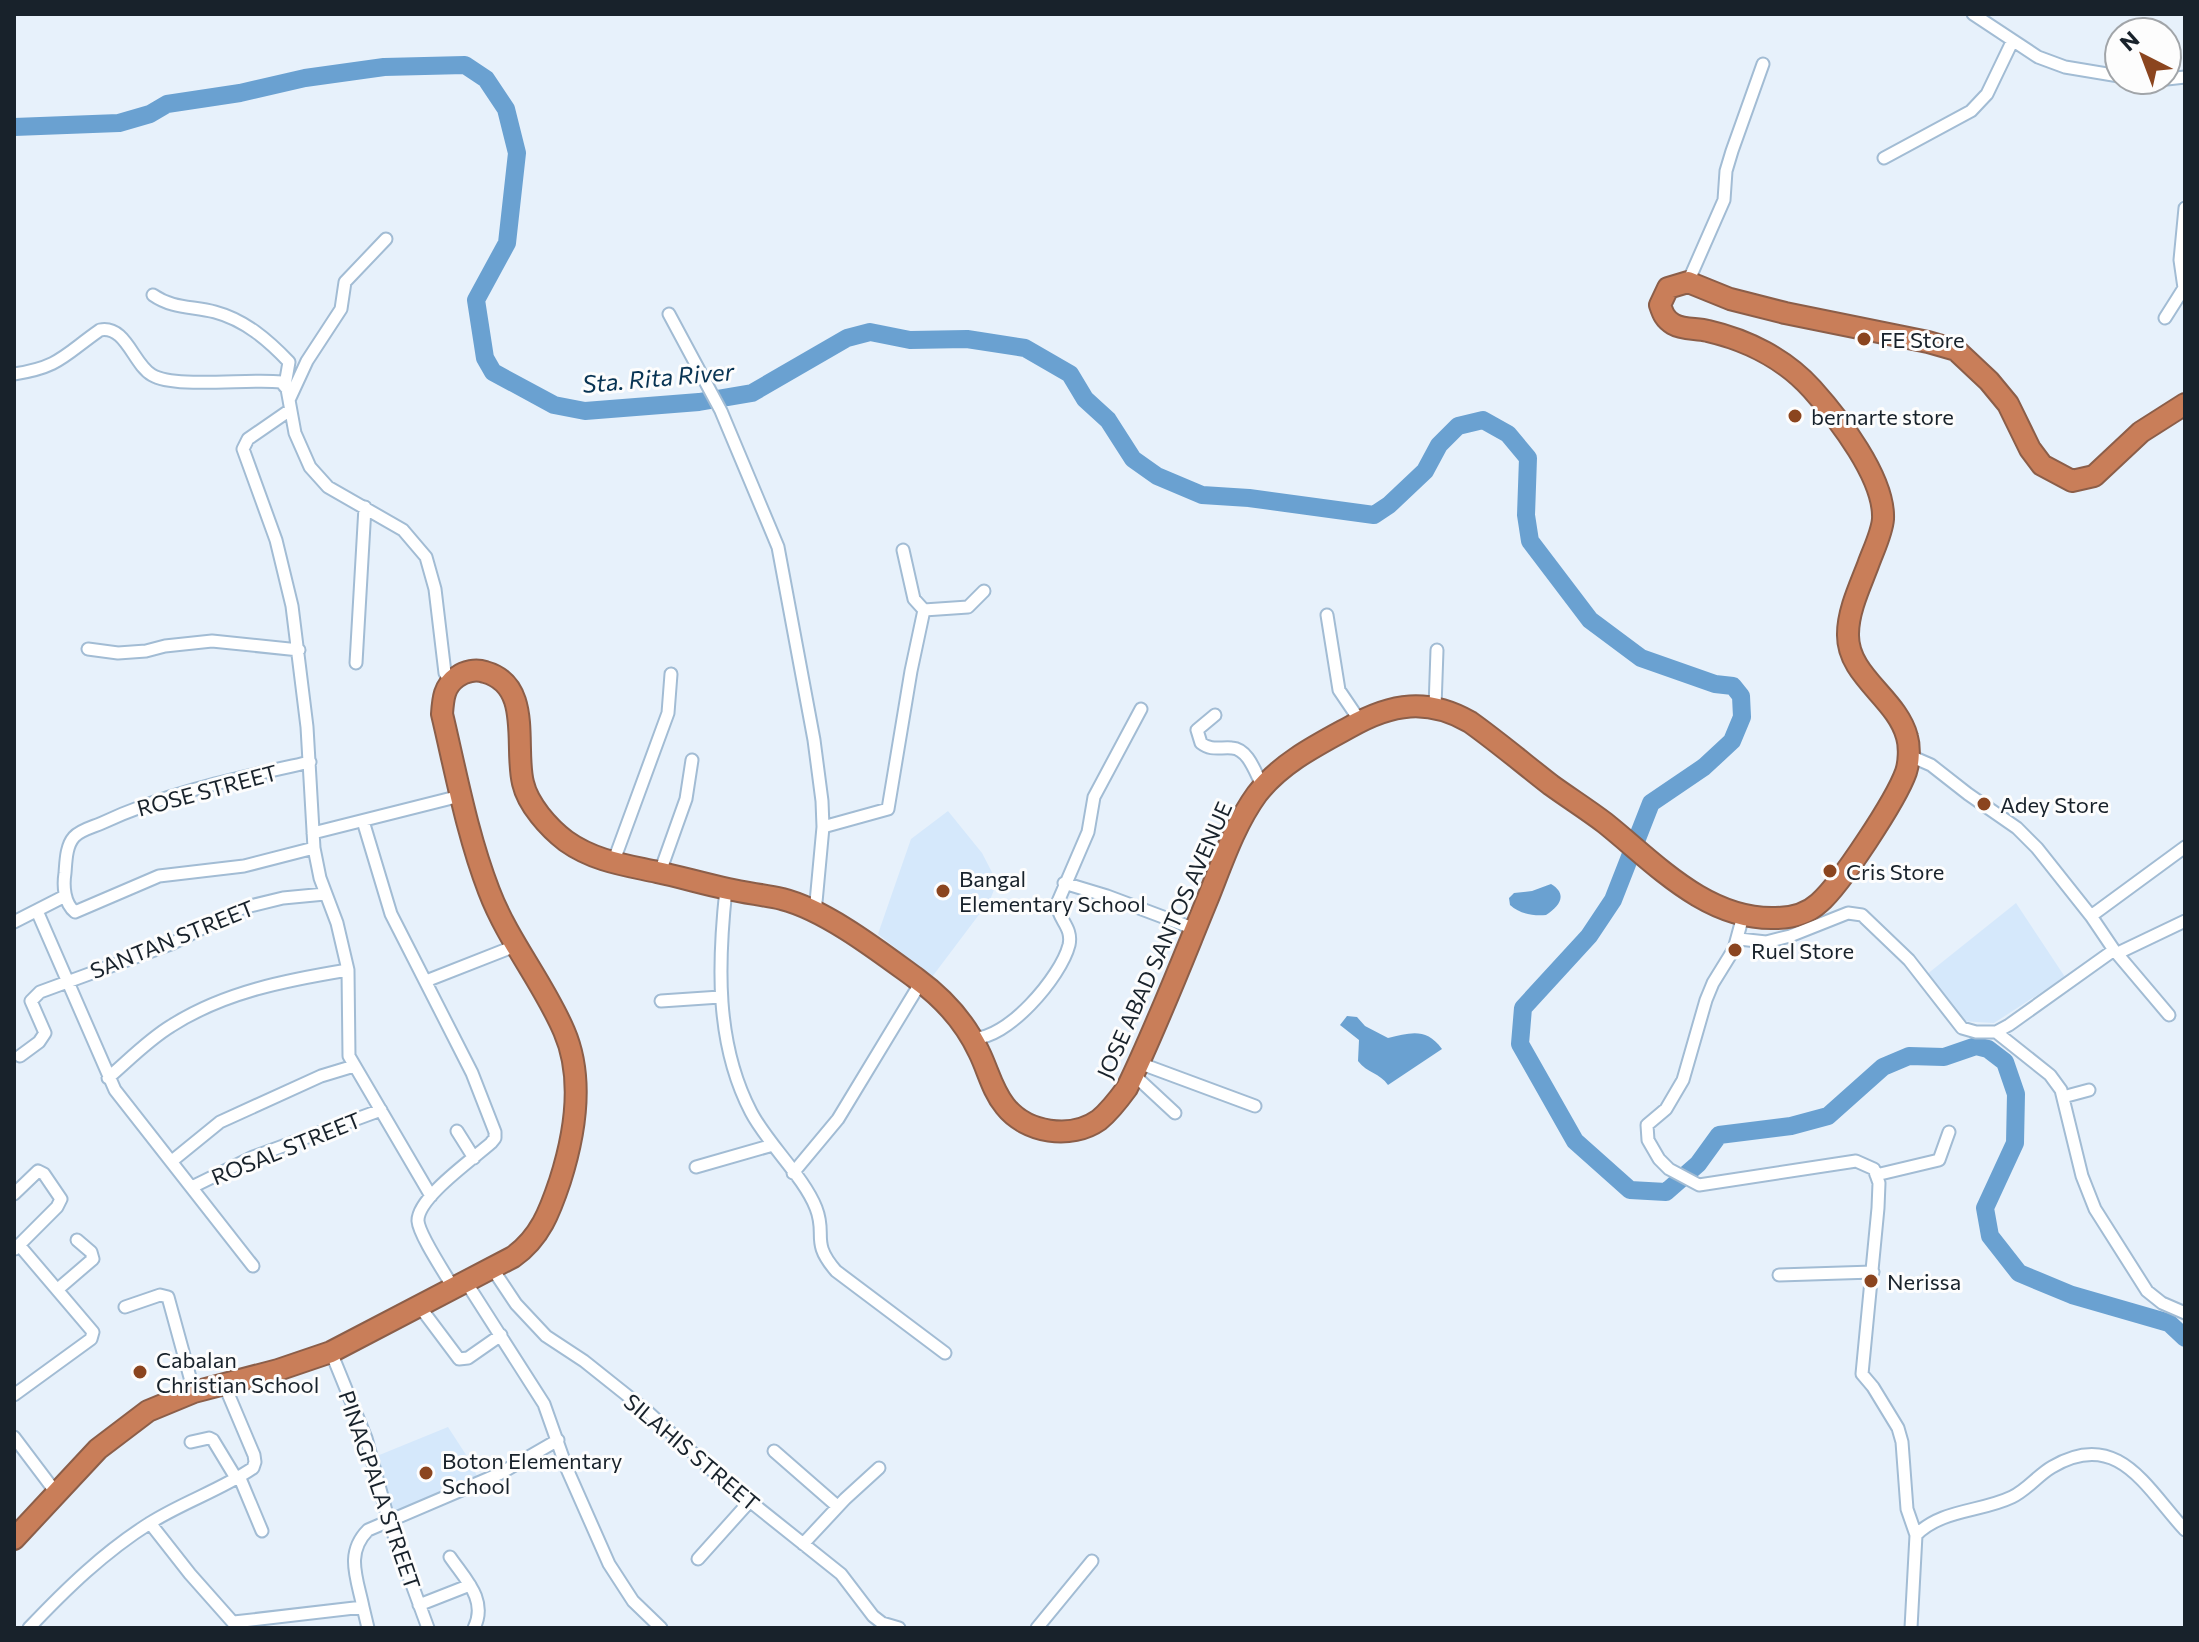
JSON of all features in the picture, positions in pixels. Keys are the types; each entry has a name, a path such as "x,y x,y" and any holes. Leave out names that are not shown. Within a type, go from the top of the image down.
{"highway":[{"path":"1908,755 1908,737 1856,663 1847,634 1850,616 1883,520 1875,483 1835,417 1785,363 1757,348 1709,331 1676,326 1664,318 1660,305 1668,288 1688,282 1730,299 1785,313 1956,350 2003,397 2030,449 2042,465 2072,481 2094,476 2141,432 2185,404"},
{"name":"JOSE ABAD SANTOS AVENUE","path":"451,682 459,675 477,669 502,678 512,694 518,714 523,785 532,803 553,830 566,840 581,851 613,863 782,899 815,913 871,946 947,1005 972,1038 1004,1105 1012,1114 1027,1123 1052,1131 1074,1130 1098,1120 1122,1096 1234,836 1263,787 1301,755 1360,721 1403,707 1447,710 1470,722 1603,822 1671,878 1695,894 1743,916 1783,918 1798,915 1819,904 1896,795 1907,770 1908,755"},
{"path":"14,1539 98,1449 148,1411 194,1392 278,1370 331,1352 522,1251 540,1230 564,1169 575,1114 576,1081 572,1054 564,1031 489,894 460,796 442,714 443,694 451,682"}],"street":[{"path":"1973,14 2038,57 2065,67 2103,73"},
{"path":"1884,158 1971,111 1987,94 2012,42"},
{"path":"1688,282 1719,216 1724,200 1726,171 1763,64"},
{"path":"2165,318 2184,288 2180,260 2185,208"},
{"path":"386,239 345,282 341,309 307,361 290,406 248,439 243,449 276,540 292,606 310,762 314,848 348,970 348,1045 354,1066 431,1196"},
{"path":"153,295 178,307 214,311 249,326 289,362 285,385 295,433 310,467 328,487 403,530 426,557 435,589 445,673 451,682"},
{"path":"669,314 721,411 772,528 781,559 820,777 823,827 815,913"},
{"path":"14,374 55,364 100,330 108,329 118,334 155,377 173,381 270,381 285,385"},
{"path":"356,663 365,507"},
{"path":"903,550 914,599 924,610"},
{"path":"924,610 968,607 984,591"},
{"path":"823,827 888,809 924,610"},
{"path":"1327,615 1339,690 1360,721"},
{"path":"88,649 118,653 212,641 299,650"},
{"path":"1435,707 1437,650"},
{"path":"613,863 668,713 671,674"},
{"path":"972,1038 992,1035 1016,1018 1054,974 1068,947 1069,929 1057,910 1064,883 1088,832 1094,797 1141,709"},
{"path":"1215,715 1197,730 1201,743 1215,749 1239,750 1246,756 1263,787"},
{"path":"1908,755 1931,765 2017,828 2037,848 2116,952 2169,1015"},
{"path":"660,872 686,799 692,760"},
{"name":"ROSE STREET","path":"65,896 69,847 77,834 170,796 310,762"},
{"path":"313,833 460,796"},
{"path":"363,821 391,914 472,1073 495,1132 495,1138 431,1196 419,1214 420,1229 501,1335 544,1404 572,1481 609,1564 633,1601 661,1628"},
{"path":"2091,916 2185,847"},
{"path":"14,922 65,896 75,912 159,876 244,866 314,848"},
{"path":"1064,883 1195,929"},
{"path":"726,889 720,952 720,997 740,1086 751,1114 816,1208 821,1252 827,1260 836,1271 945,1353"},
{"name":"SANTAN STREET","path":"20,1056 39,1042 45,1033 31,1001 34,996 68,980 162,947 242,908 283,898 325,894"},
{"path":"37,911 108,1078 253,1266"},
{"path":"1739,939 1766,942 1848,913 1862,915 1909,960 1962,1028 1996,1032 2116,952 2185,921"},
{"path":"1743,916 1739,939 1710,991 1683,1080 1666,1109 1647,1125 1646,1133 1651,1146 1669,1169 1699,1185 1856,1161 1874,1169 1879,1183 1862,1374 1898,1428 1902,1442 1907,1509 1916,1535 1911,1628"},
{"path":"426,981 515,946"},
{"path":"108,1078 159,1034 212,1005 266,986 348,970"},
{"path":"793,1173 838,1119 921,982"},
{"path":"661,1001 720,997"},
{"path":"1996,1032 2050,1075 2061,1090 2082,1176 2095,1209 2147,1291 2162,1303 2185,1313"},
{"path":"172,1161 220,1122 321,1076 354,1066"},
{"path":"1136,1068 1255,1106"},
{"path":"1136,1068 1175,1113"},
{"path":"2063,1097 2089,1090"},
{"name":"ROSAL STREET","path":"192,1187 253,1157 381,1110"},
{"path":"457,1131 474,1158"},
{"path":"1876,1175 1939,1160 1949,1132"},
{"path":"696,1167 773,1145"},
{"path":"14,1194 38,1171 44,1174 61,1199 57,1207 17,1247 58,1289 90,1327 93,1335 14,1395"},
{"path":"58,1289 93,1259 91,1252 77,1240"},
{"name":"SILAHIS STREET","path":"492,1268 516,1304 546,1336 584,1361 648,1412 750,1501 841,1574 873,1616 882,1623 899,1628"},
{"path":"1779,1275 1873,1272"},
{"path":"125,1307 160,1295 168,1297 194,1392"},
{"path":"420,1307 459,1359 468,1358 501,1335"},
{"name":"PINAGPALA STREET","path":"331,1352 366,1438 389,1522 428,1628"},
{"path":"29,1628 90,1567 150,1523 253,1468 255,1462 224,1384"},
{"path":"14,1437 57,1494"},
{"path":"191,1442 213,1440 238,1477 262,1531"},
{"path":"368,1628 354,1553 359,1540 368,1530 499,1474 558,1440"},
{"path":"774,1451 837,1506"},
{"path":"1916,1535 1926,1525 1942,1518 2014,1496 2050,1468 2069,1459 2095,1455 2120,1459 2137,1473 2185,1530"},
{"path":"803,1544 837,1506 879,1468"},
{"path":"698,1559 750,1501"},
{"path":"150,1523 197,1583 236,1625 363,1607"},
{"path":"450,1557 478,1601 480,1610 474,1628"},
{"path":"1037,1628 1092,1561"},
{"path":"419,1605 470,1585"}],"shaded area":[{"name":"Bangal Elementary School","path":"948,811 982,853 997,882 990,900 932,977 878,934 911,839"},
{"path":"2016,903 2065,977 1994,1023 1960,1021 1926,975"},
{"name":"Boton Elementary School","path":"448,1427 472,1464 479,1482 389,1521 372,1458"}],"water":[{"path":"1551,884 1561,896 1555,908 1546,915 1527,914 1510,905 1509,898 1514,893"},
{"path":"1347,1016 1357,1017 1365,1026 1388,1038 1411,1033 1430,1037 1442,1049 1388,1085 1358,1061 1359,1040 1340,1025"}],"waterway":[{"name":"Sta. Rita River","path":"14,127 119,123 150,114 167,104 240,93 305,78 384,67 465,65 486,79 506,109 517,153 507,243 476,300 485,358 493,372 554,405 585,411 699,402 752,393 847,338 870,332 910,340 967,339 1025,348 1070,374 1085,399 1108,420 1133,459 1157,476 1202,495 1249,498 1374,515 1425,471 1439,445 1458,426 1483,420 1508,434 1528,458 1526,515 1530,541 1590,620 1641,658 1715,684 1733,686 1741,696 1742,717 1732,741 1704,767 1651,803 1613,900 1589,936 1523,1008 1520,1044 1575,1141 1630,1190 1666,1192 1698,1164 1719,1135 1791,1126 1828,1116 1883,1067 1909,1056 1944,1057 1976,1046 1988,1049 2005,1062 2016,1094 2015,1143 1985,1208 1990,1236 2019,1273 2072,1295 2169,1323 2185,1338"}],"place":[{"name":"FE Store","path":"1864,339"},
{"name":"bernarte store","path":"1795,416"},
{"name":"Adey Store","path":"1984,804"},
{"name":"Cris Store","path":"1830,871"},
{"name":"Bangal Elementary School","path":"943,891"},
{"name":"Ruel Store","path":"1735,950"},
{"name":"Nerissa","path":"1871,1281"},
{"name":"Cabalan Christian School","path":"140,1372"},
{"name":"Boton Elementary School","path":"426,1473"}]}
